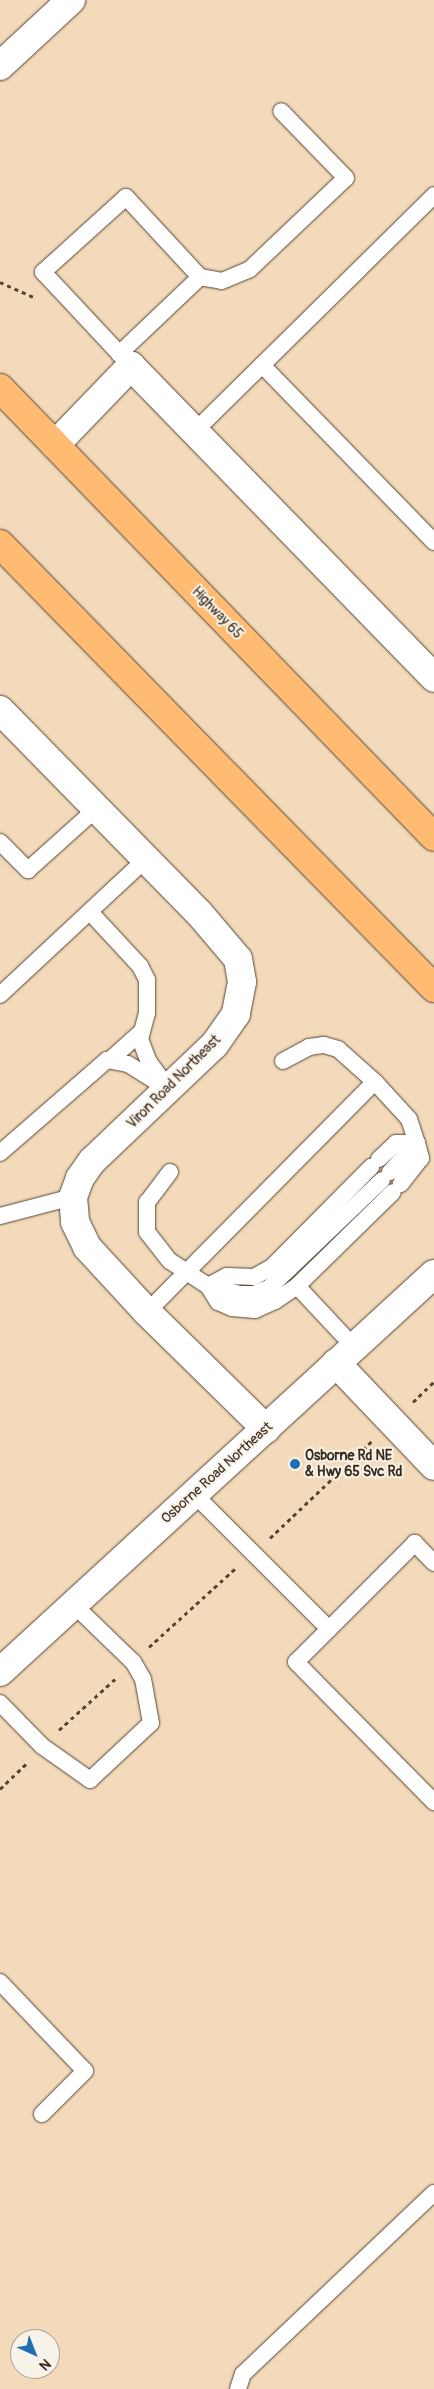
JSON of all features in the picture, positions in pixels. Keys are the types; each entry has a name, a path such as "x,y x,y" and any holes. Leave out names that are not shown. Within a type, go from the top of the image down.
{"highway":[{"name":"Highway 65","path":"0,388 434,837"},
{"path":"0,544 434,988"}],"street":[{"path":"0,66 71,0"},
{"path":"55,445 125,360 434,678"},
{"name":"Viron Road Northeast","path":"0,710 199,913 238,959 242,982 236,1014 214,1045 92,1161 80,1178 73,1197 75,1222 86,1247 147,1312 266,1429"},
{"name":"Osborne Road Northeast","path":"0,1672 434,1274"},
{"path":"345,1355 392,1422 434,1466"}],"lane":[{"path":"200,277 125,360 43,272 126,197 200,277 222,281 250,269 346,178 281,111"},
{"path":"194,432 434,195"},
{"path":"262,365 434,542"},
{"path":"0,842 28,870 97,808"},
{"path":"0,995 146,859"},
{"path":"0,1153 98,1064 110,1060 140,1032 147,1013 147,980 140,966 90,912"},
{"path":"140,1032 142,1049 168,1089"},
{"path":"283,1061 309,1047 324,1045 338,1049 375,1082 409,1119 418,1143"},
{"path":"110,1060 128,1064 168,1089"},
{"path":"147,1312 375,1082"},
{"path":"208,1286 227,1276 254,1277 272,1267 396,1143 418,1143"},
{"path":"208,1286 218,1302 232,1308 255,1310 275,1301 297,1286 392,1182 418,1143"},
{"path":"170,1172 147,1202 145,1219 148,1232 170,1261 208,1286 239,1294 254,1294 269,1288 392,1182"},
{"path":"0,1216 73,1197"},
{"path":"297,1286 345,1355"},
{"path":"194,1494 252,1554 330,1629"},
{"path":"434,1563 415,1543 296,1662 434,1802"},
{"path":"0,1704 42,1746 90,1780 151,1723 144,1678 133,1662 73,1604"},
{"path":"0,1982 85,2071 42,2114"},
{"path":"238,2389 243,2374 434,2193"}],"path":[{"path":"0,1789 42,1746 252,1554 434,1382"}],"place":[{"name":"Osborne Rd NE & Hwy 65 Svc Rd","path":"295,1464"}]}
